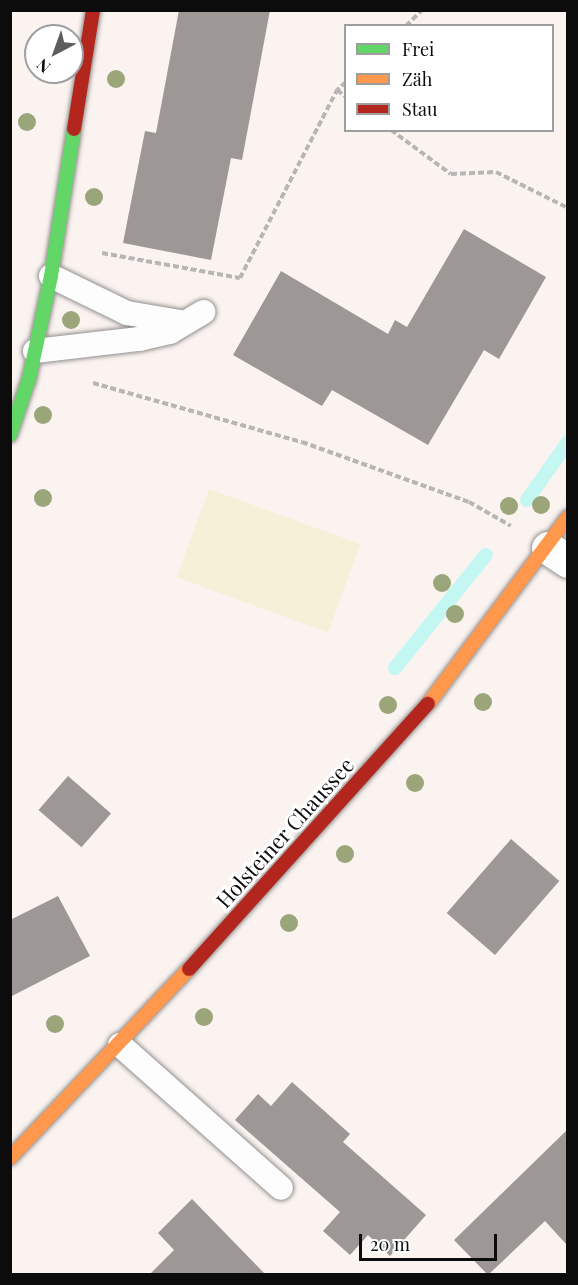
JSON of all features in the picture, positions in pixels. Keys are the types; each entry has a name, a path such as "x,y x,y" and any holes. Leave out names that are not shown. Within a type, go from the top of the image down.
{"main road":[{"path":"10,435 25,368 51,276 93,10"},
{"name":"Holsteiner Chaussee","path":"10,1158 120,1045 429,703 557,554 567,517"}],"lane":[{"path":"25,368 139,339 194,317 160,322 127,313 51,276"},
{"path":"120,1045 281,1188"}],"path":[{"path":"408,24 422,10"},
{"path":"102,253 240,278 337,90 344,83"},
{"path":"337,90 344,96"},
{"path":"394,132 451,174 496,172 567,208"},
{"path":"90,382 302,442 458,498 557,554"}],"shaded area":[{"path":"209,489 360,544 328,632 177,577"}],"building":[{"path":"179,10 270,10 242,160 231,158 211,260 123,243 145,131 156,133"},
{"path":"464,229 546,277 499,359 484,350 428,445 332,390 322,406 233,355 281,271 388,334 395,320 407,327"},
{"path":"68,776 111,813 81,847 38,810"},
{"path":"511,839 559,881 495,955 447,913"},
{"path":"58,896 90,956 10,997 10,920"},
{"path":"292,1082 350,1134 343,1142 426,1215 390,1256 368,1235 350,1255 323,1231 340,1212 235,1120 258,1094 271,1106"},
{"path":"567,1130 567,1245 545,1221 488,1275 454,1240"},
{"path":"192,1199 266,1275 149,1275 174,1250 158,1233"}],"waterway":[{"path":"527,500 568,442"},
{"path":"395,668 486,555"}],"traffic: fast":[{"path":"10,435 29,379 51,276 74,129"}],"traffic: slow":[{"path":"428,704 568,517"},
{"path":"10,1158 189,969"}],"traffic: jam":[{"path":"74,129 93,10"},
{"path":"189,969 428,704"}]}
